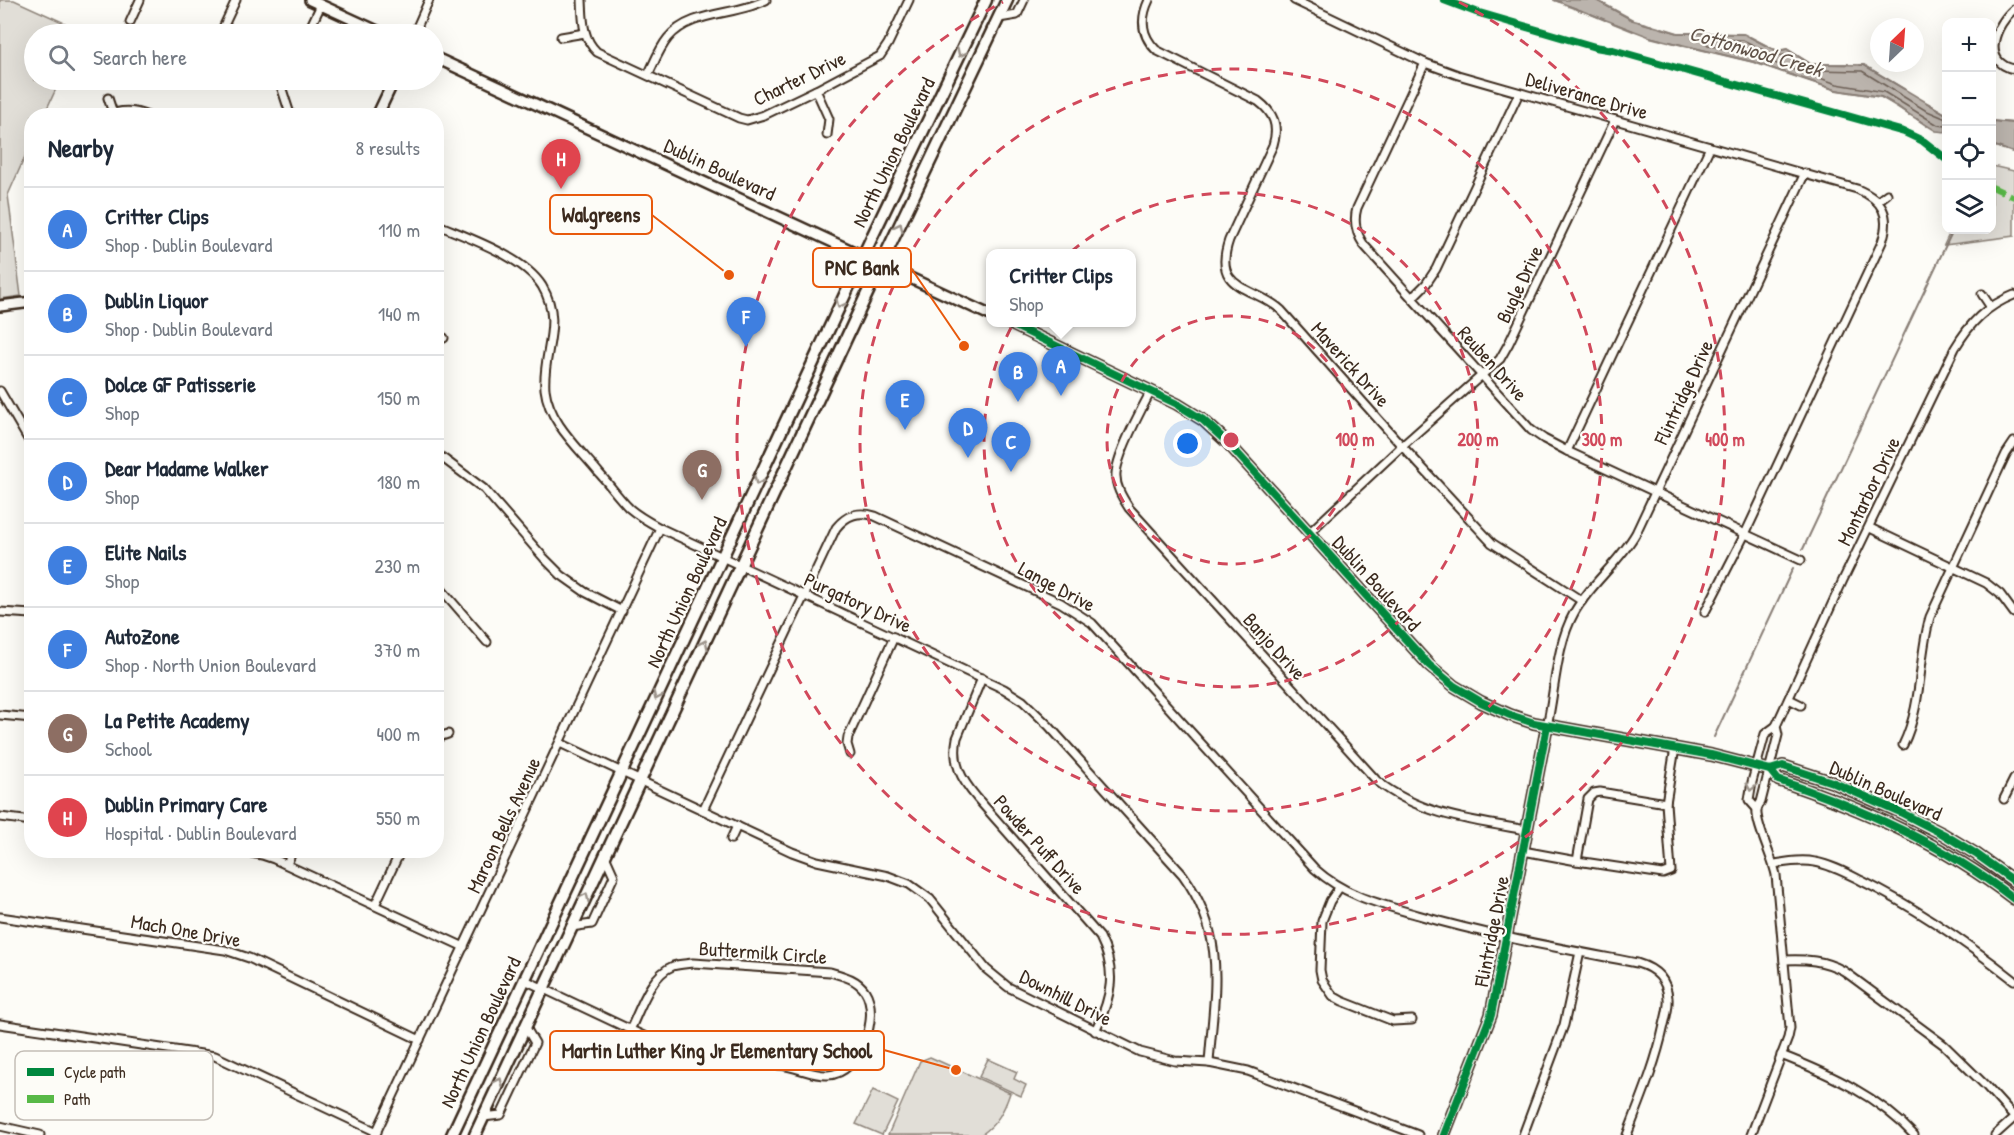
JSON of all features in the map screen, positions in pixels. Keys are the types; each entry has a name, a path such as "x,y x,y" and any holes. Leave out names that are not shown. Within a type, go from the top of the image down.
{"main road":[{"name":"North Union Boulevard","path":"452,1135 863,255 986,0"},
{"name":"North Union Boulevard","path":"475,1135 881,264 1007,0"},
{"path":"314,1 363,24"},
{"name":"Dublin Boulevard","path":"444,62 986,313"},
{"path":"381,108 389,90"},
{"path":"0,306 24,303"},
{"name":"Dublin Boulevard","path":"1017,327 1151,391 1191,412 1215,430 1310,532 1414,650 1441,676 1467,695 1495,710 1547,726 1674,748 1770,770 1783,766 1866,796 1943,834 2014,880"},
{"name":"Flintridge Drive","path":"1444,1135 1491,1015 1547,726"},
{"name":"Dublin Boulevard","path":"1770,770 1778,780 1852,807 1913,835 1966,866 2014,899"}],"street":[{"path":"130,22 140,0"},
{"path":"225,24 236,0"},
{"path":"418,24 429,0"},
{"path":"561,37 585,33 582,0"},
{"path":"648,75 669,37 683,26 703,18 748,8 766,0"},
{"name":"Charter Drive","path":"585,33 597,52 747,120 764,115 816,90 880,56 909,0"},
{"path":"999,18 1017,15 1024,0"},
{"path":"1149,0 1144,11 1143,28 1145,37 1156,50 1258,101 1271,113 1276,128 1273,145 1229,240 1225,256 1226,272 1217,275"},
{"name":"Deliverance Drive","path":"1294,0 1425,63 1458,75 1805,173 1857,189 1878,201"},
{"path":"310,24 314,1"},
{"path":"2014,9 2003,22 1993,45 1997,60 2002,65 2014,69"},
{"name":"Reuben Drive","path":"1425,63 1357,208 1354,223 1364,245 1531,430 1544,440 1801,560"},
{"path":"282,90 288,108"},
{"path":"816,90 829,119 827,135"},
{"path":"1412,298 1426,284 1436,269 1519,93"},
{"path":"108,98 110,108"},
{"name":"Bugle Drive","path":"1310,532 1500,359 1615,120"},
{"path":"1567,451 1710,147"},
{"name":"Flintridge Drive","path":"1547,726 1565,635 1573,616 1582,601 1624,553 1636,533 1805,173"},
{"path":"1705,612 1882,242 1885,233 1885,215 1878,201 1887,194"},
{"name":"Purgatory Drive","path":"444,228 509,257 532,273 541,285 552,311 552,333 545,377 548,403 560,426 630,509 660,528 982,678 1014,695 1033,710 1183,874 1195,893 1210,925 1216,964 1209,1063"},
{"name":"Maverick Drive","path":"1226,272 1238,286 1276,305 1281,310 1492,543 1582,601"},
{"path":"1982,294 1990,306"},
{"name":"Montarbor Drive","path":"1757,809 1749,800 1766,734 1776,726 1955,348 1966,330 1990,306 2014,295"},
{"path":"0,391 24,432"},
{"name":"Banjo Drive","path":"1151,391 1121,454 1116,472 1119,490 1128,508 1377,781 1403,799 1430,810 1527,830"},
{"path":"1903,745 1915,715 1930,617 2006,454 2014,442"},
{"path":"444,459 484,489 561,575 585,592 622,611"},
{"name":"Lange Drive","path":"703,810 836,528 849,515 867,513 1073,610 1092,623 1315,869 1339,888 1357,897 1455,926 1648,966 1656,971 1666,987 1668,1007 1660,1046 1627,1135"},
{"name":"Maroon Bells Avenue","path":"376,1133 660,528"},
{"path":"1870,528 1953,566 1994,588 2013,610"},
{"path":"444,592 487,642"},
{"path":"0,612 24,614"},
{"path":"850,754 847,744 848,737 894,637"},
{"name":"Powder Puff Drive","path":"982,678 957,738 955,748 957,767 960,776 977,798 1100,937 1106,950 1111,974 1111,988 1106,1010 1095,1031"},
{"path":"1789,699 1801,705"},
{"path":"0,716 24,718"},
{"name":"Montarbor Drive","path":"1751,1135 1790,1028 1774,864 1758,819 1757,809 1770,770 1778,735 1776,726"},
{"path":"444,735 448,734"},
{"name":"Downhill Drive","path":"560,743 804,856 888,876 909,884 930,899 986,969 1000,982 1018,994 1095,1031 1149,1055 1175,1061 1209,1063 1259,1074 1418,1135"},
{"path":"1523,851 1664,874 1671,871 1666,803 1674,748"},
{"path":"2004,798 2014,779"},
{"path":"1577,861 1588,799 1591,795 1600,792 1666,803"},
{"path":"0,817 24,820"},
{"path":"731,840 737,826"},
{"path":"571,927 592,924 614,876 605,856"},
{"path":"270,858 464,947"},
{"path":"287,864 290,858"},
{"path":"375,905 397,858"},
{"path":"1774,864 1818,862 1897,898 1969,945 2014,980"},
{"path":"1339,888 1330,901 1322,921 1320,970 1322,980 1334,996 1342,1002 1393,1021 1412,1020"},
{"name":"Mach One Drive","path":"0,917 225,950 249,958 420,1040"},
{"path":"1523,1135 1560,1034 1580,952"},
{"path":"1784,960 1816,960 1844,971 1944,1045 1986,1086 2014,1118 1995,1135"},
{"name":"Buttermilk Circle","path":"525,980 630,1030 700,1061 780,1065 827,1075 843,1071 858,1056 871,1011 866,993 860,985 852,979 837,974 817,970 693,963 673,966 658,977 630,1030"},
{"path":"0,1024 181,1051"},
{"name":"North Union Boulevard","path":"483,1117 501,1115 535,1043 525,1026"},
{"path":"1781,1055 1826,1073 1857,1090 1891,1113 1914,1135"},
{"path":"213,1056 376,1133"},
{"path":"0,1126 40,1135"}],"shaded area":[{"path":"0,0 14,0 67,24 24,24 24,90 55,90 47,108 24,108 24,159 8,195 21,296 0,299"},
{"path":"1996,167 2014,171 2014,236 1944,245 1949,234 1996,234"},
{"path":"930,1057 1010,1093 999,1117 981,1135 888,1135 920,1061"},
{"path":"988,1059 1017,1072 1014,1079 1026,1085 1021,1096 979,1077"},
{"path":"873,1090 898,1102 882,1135 856,1124"}],"water":[{"path":"1554,0 1596,0 1632,20 1678,33 1744,34 1777,51 1787,49 1811,64 1864,65 1870,69 1870,72 1876,72 1942,112 1942,132 1936,131 1881,97 1836,90 1753,62 1650,37"},
{"path":"1996,121 2014,123 2014,153 1996,146"}],"waterway":[{"name":"Cottonwood Creek","path":"1554,0 1560,2"},
{"name":"Cottonwood Creek","path":"1596,0 1633,20"},
{"name":"Cottonwood Creek","path":"1568,6 1582,11"},
{"name":"Cottonwood Creek","path":"1591,14 1605,20"},
{"name":"Cottonwood Creek","path":"1639,22 1653,26"},
{"name":"Cottonwood Creek","path":"1613,23 1633,31"},
{"name":"Cottonwood Creek","path":"1662,28 1678,33 1692,33"},
{"name":"Cottonwood Creek","path":"1697,33 1743,34"},
{"name":"Cottonwood Creek","path":"1649,37 1661,40"},
{"name":"Cottonwood Creek","path":"1750,37 1769,47"},
{"name":"Cottonwood Creek","path":"1670,42 1682,45"},
{"name":"Cottonwood Creek","path":"1690,47 1753,62 1836,90 1881,97 1892,103"},
{"name":"Cottonwood Creek","path":"1774,49 1777,51 1787,49 1809,63"},
{"name":"Cottonwood Creek","path":"1815,64 1848,64"},
{"name":"Cottonwood Creek","path":"1860,65 1864,65 1904,89"},
{"name":"Cottonwood Creek","path":"1927,103 1942,112"},
{"name":"Cottonwood Creek","path":"1897,106 1909,115"},
{"name":"Cottonwood Creek","path":"1917,119 1927,126"},
{"name":"Cottonwood Creek","path":"1996,121 2014,123"},
{"name":"Cottonwood Creek","path":"1996,146 2006,150"},
{"path":"1803,549 1951,234"},
{"path":"1714,737 1793,568"}],"marked path":[{"path":"1996,189 2014,197"}],"cycle path":[{"path":"1444,0 1476,12 1595,47 1613,50 1904,132 1923,141 1942,156"},
{"path":"1017,327 1177,404 1203,420 1227,442 1429,665 1454,686 1481,702 1534,723 1711,755 1770,770 1783,766 1832,782 1943,834 2014,881"},
{"path":"1444,1135 1491,1015 1547,726"},
{"path":"1770,770 1778,780 1871,815 1901,829 1959,861 2014,899"}],"place":[{"name":"Dublin Primary Care","path":"561,189"},
{"name":"Walgreens","path":"729,275"},
{"name":"PNC Bank","path":"964,346"},
{"name":"AutoZone","path":"746,347"},
{"name":"Critter Clips","path":"1061,396"},
{"name":"Dublin Liquor","path":"1018,402"},
{"name":"Elite Nails","path":"905,430"},
{"name":"Dear Madame Walker","path":"968,458"},
{"name":"Dolce GF Patisserie","path":"1011,472"},
{"name":"La Petite Academy","path":"702,500"},
{"name":"Martin Luther King Jr Elementary School","path":"956,1070"}]}
